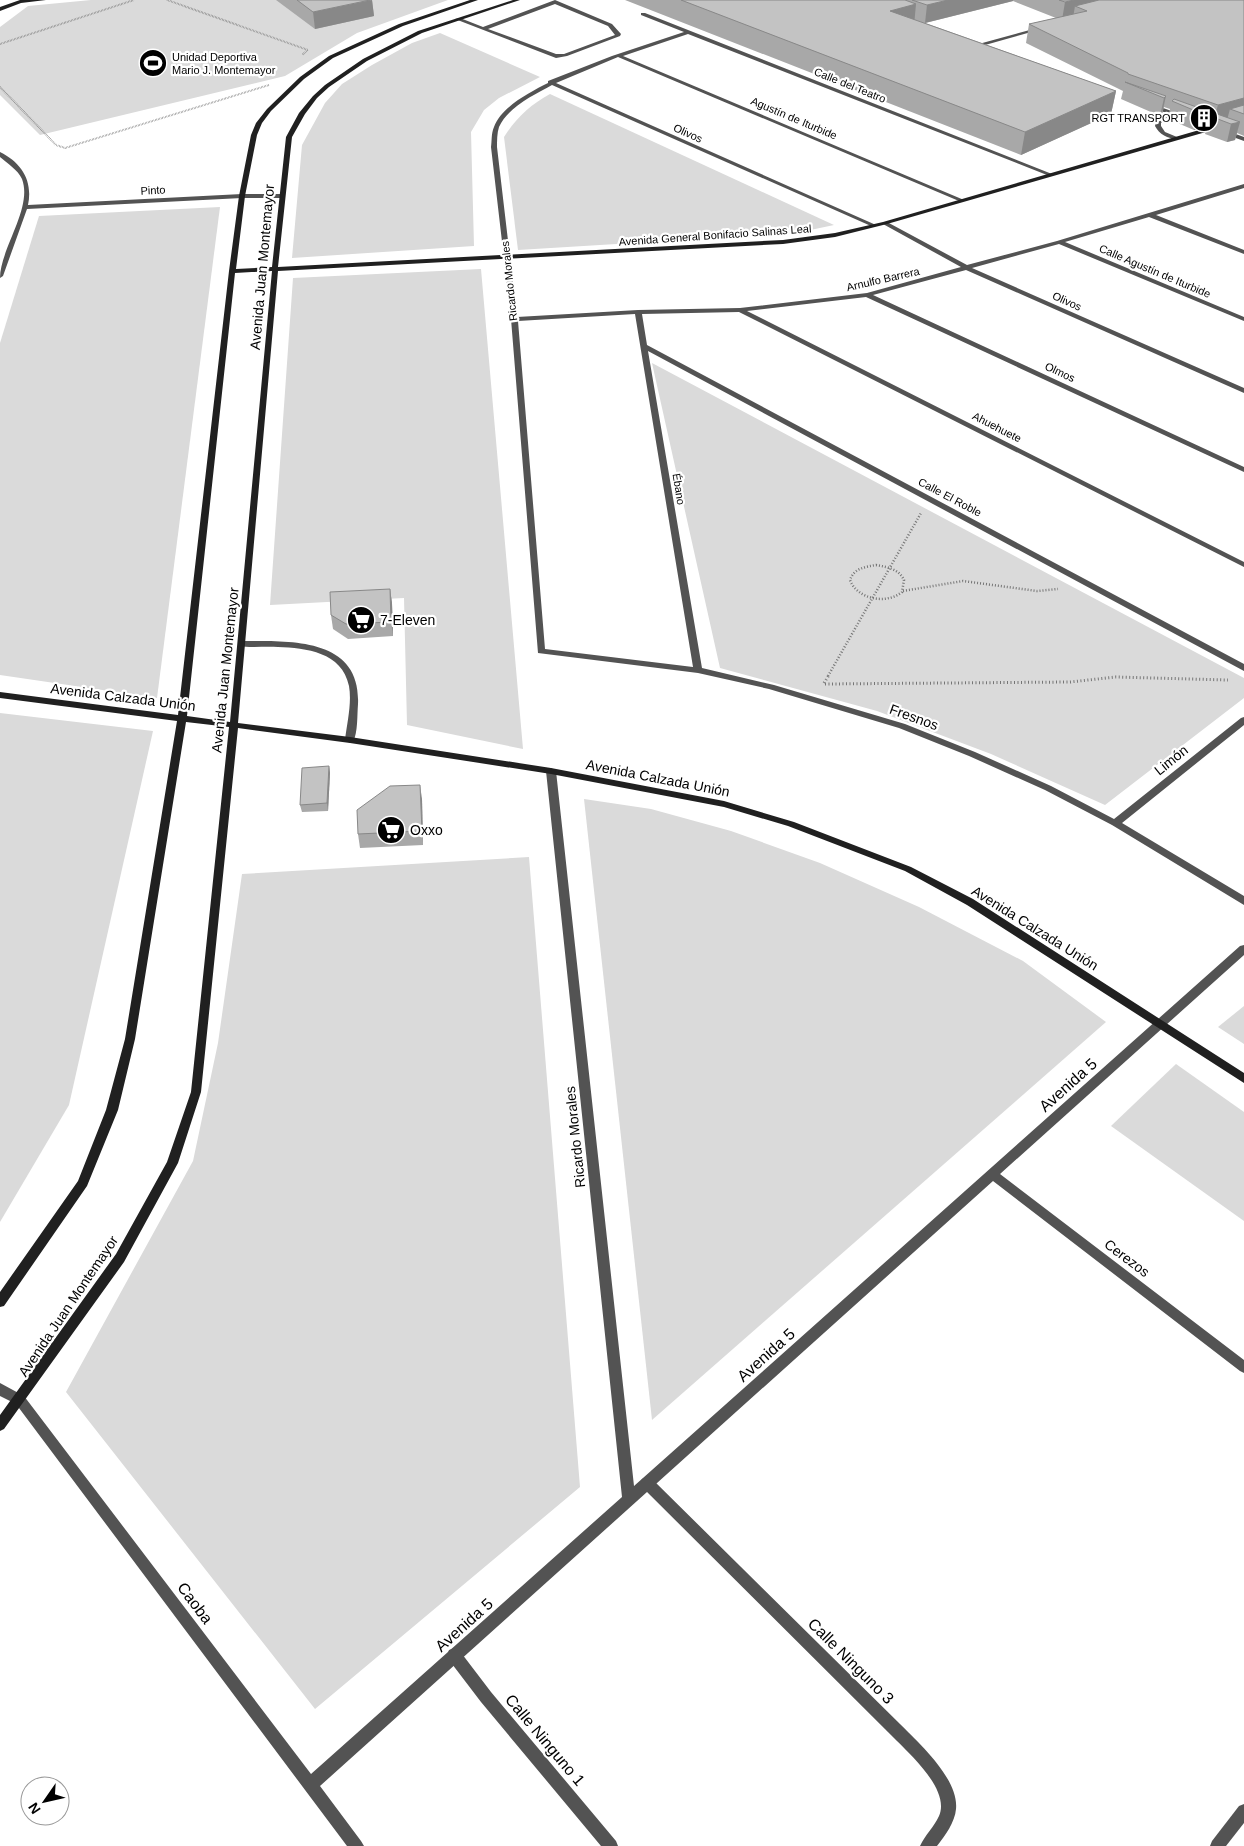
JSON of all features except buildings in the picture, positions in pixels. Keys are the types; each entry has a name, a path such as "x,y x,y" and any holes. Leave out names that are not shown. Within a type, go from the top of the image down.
{"street":[{"path":"0,9 20,2 43,0"},
{"name":"Avenida Juan Montemayor","path":"0,1302 83,1183 112,1110 130,1039 182,719 232,271 242,196 254,135 259,123 269,110 302,78 331,57 401,25 474,0"},
{"name":"Avenida Juan Montemayor","path":"0,1425 20,1400 120,1258 172,1163 196,1092 242,644 275,268 289,137 302,113 315,97 351,69 420,32 518,0"},
{"path":"458,19 556,56 574,52 618,34 610,25 552,1 485,28"},
{"name":"Calle del Teatro","path":"643,14 1049,174"},
{"path":"401,25 420,32"},
{"path":"978,45 1043,28"},
{"name":"Ricardo Morales","path":"541,651 514,319 494,147 497,125 511,110 550,82 688,32"},
{"path":"969,42 988,48"},
{"name":"Agustín de Iturbide","path":"619,56 960,200"},
{"name":"Olivos","path":"550,82 873,225"},
{"path":"1143,103 1244,139"},
{"path":"1170,112 1158,122 1157,126 1158,129 1175,138"},
{"name":"Avenida General Bonifacio Salinas Leal","path":"232,271 783,242 835,235 885,223 1244,119"},
{"path":"0,154 26,180 27,189 25,206 0,276"},
{"name":"Arnulfo Barrera","path":"514,319 638,312 740,310 867,295 1059,242 1244,186"},
{"name":"Pinto","path":"25,206 242,196 282,196"},
{"path":"1150,215 1244,252"},
{"name":"Olivos","path":"885,223 967,268 1244,391"},
{"name":"Calle Agustín de Iturbide","path":"1059,242 1244,319"},
{"name":"Olmos","path":"867,295 1244,470"},
{"name":"Ahuehuete","path":"740,310 1244,565"},
{"name":"Ébano","path":"638,312 698,670"},
{"name":"Calle El Roble","path":"644,346 1244,668"},
{"path":"242,644 301,645 325,651 342,661 350,674 353,687 350,740"},
{"name":"Fresnos","path":"541,651 698,670 770,686 902,726 972,754 1048,788 1115,823 1244,901"},
{"name":"Avenida Calzada Unión","path":"0,695 350,740 552,771 724,804 791,824 899,865 970,902 1244,1080"},
{"name":"Limón","path":"1115,823 1244,720"},
{"name":"Ricardo Morales","path":"552,771 629,1499"},
{"name":"Avenida 5","path":"310,1785 1244,949"},
{"name":"Cerezos","path":"992,1174 1244,1367"},
{"name":"Caoba","path":"0,1388 20,1400 356,1846"},
{"name":"Calle Ninguno 3","path":"647,1483 933,1769 950,1806 945,1823 928,1846"},
{"name":"Calle Ninguno 1","path":"454,1656 611,1846"},
{"path":"1217,1846 1244,1810"}],"path":[{"path":"0,44 134,0"},
{"path":"167,0 308,50 301,56"},
{"path":"0,87 56,145 65,148 265,86 273,80"},
{"path":"816,699 929,499"},
{"path":"903,591 906,586 905,580 901,574 890,568 866,566 852,573 849,578 854,590 860,595 873,598 889,598 903,591 964,581 1047,591 1083,582"},
{"path":"824,684 1070,682 1116,676 1234,681"}],"shaded area":[{"name":"Unidad Deportiva Mario J. Montemayor","path":"91,0 448,0 357,33 285,76 40,135 0,95 0,27 28,6"},
{"path":"440,33 540,77 499,98 484,110 471,132 474,246 292,258 302,145 325,103 342,84 372,65 412,43"},
{"path":"550,94 834,225 796,233 518,250 504,137 524,113"},
{"path":"220,207 157,698 0,675 0,343 39,216"},
{"path":"481,269 523,749 407,725 404,598 270,605 293,278"},
{"path":"652,363 1244,678 1244,698 1105,805 991,754 877,711 720,668"},
{"path":"0,713 153,731 69,1105 0,1222"},
{"path":"584,799 651,809 731,831 820,863 919,907 1023,961 1106,1022 652,1420"},
{"path":"529,857 580,1487 315,1709 66,1392 193,1161 218,1043 242,874"},
{"path":"1244,1006 1244,1044 1218,1027"},
{"path":"1176,1064 1244,1112 1244,1221 1111,1126"}],"place":[{"name":"Unidad Deportiva Mario J. Montemayor","path":"153,63"},
{"name":"RGT TRANSPORT","path":"1204,118"},
{"name":"7-Eleven","path":"361,620"},
{"name":"Oxxo","path":"391,830"}]}
